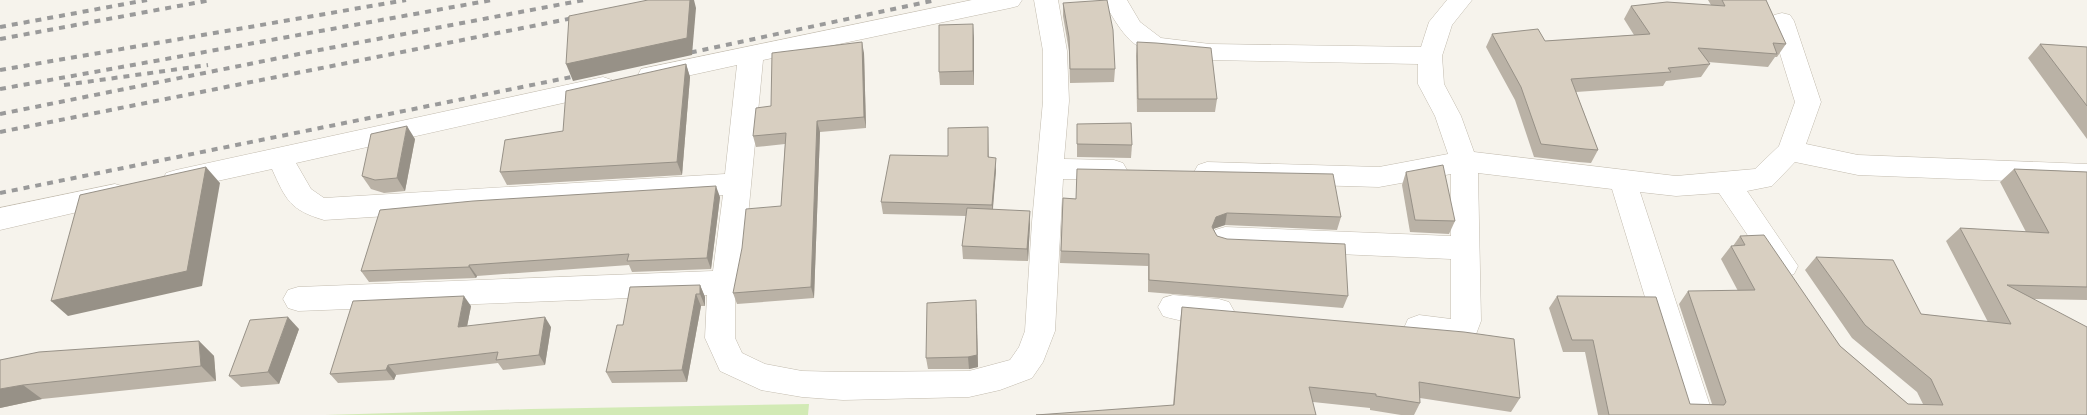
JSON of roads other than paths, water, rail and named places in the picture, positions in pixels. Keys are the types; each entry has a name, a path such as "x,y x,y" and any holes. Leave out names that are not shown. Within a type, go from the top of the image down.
{"street":[{"path":"0,219 751,53 1010,0"},
{"path":"751,53 730,258 720,300 720,338 731,362 761,377 802,384 843,386 969,384 1000,378 1021,369 1032,353 1040,331 1056,91 1055,51 1046,0"},
{"path":"1115,0 1131,28 1155,46 1219,52 1430,56"},
{"path":"1396,326 1455,332 1464,328 1466,321 1464,161 1448,116 1432,84 1430,56 1441,22 1460,0"},
{"path":"1186,172 1292,173 1379,177 1464,161 1676,186 1762,180 1790,151 1808,102 1782,21"},
{"path":"1790,151 1858,166 2087,174"},
{"path":"280,158 304,202 312,207 324,209 737,184"},
{"path":"1051,170 1138,171"},
{"path":"1623,181 1697,415"},
{"path":"1727,183 1801,290"},
{"path":"1225,238 1464,248"},
{"path":"298,299 724,282"},
{"path":"1173,307 1241,313"}],"railway":[{"path":"0,27 147,0"},
{"path":"0,39 211,0"},
{"path":"0,70 406,0"},
{"path":"0,89 492,0"},
{"path":"0,114 314,51 584,0"},
{"path":"679,55 936,0"},
{"path":"0,132 583,16"},
{"path":"64,85 208,65"},
{"path":"0,193 586,74"}]}
